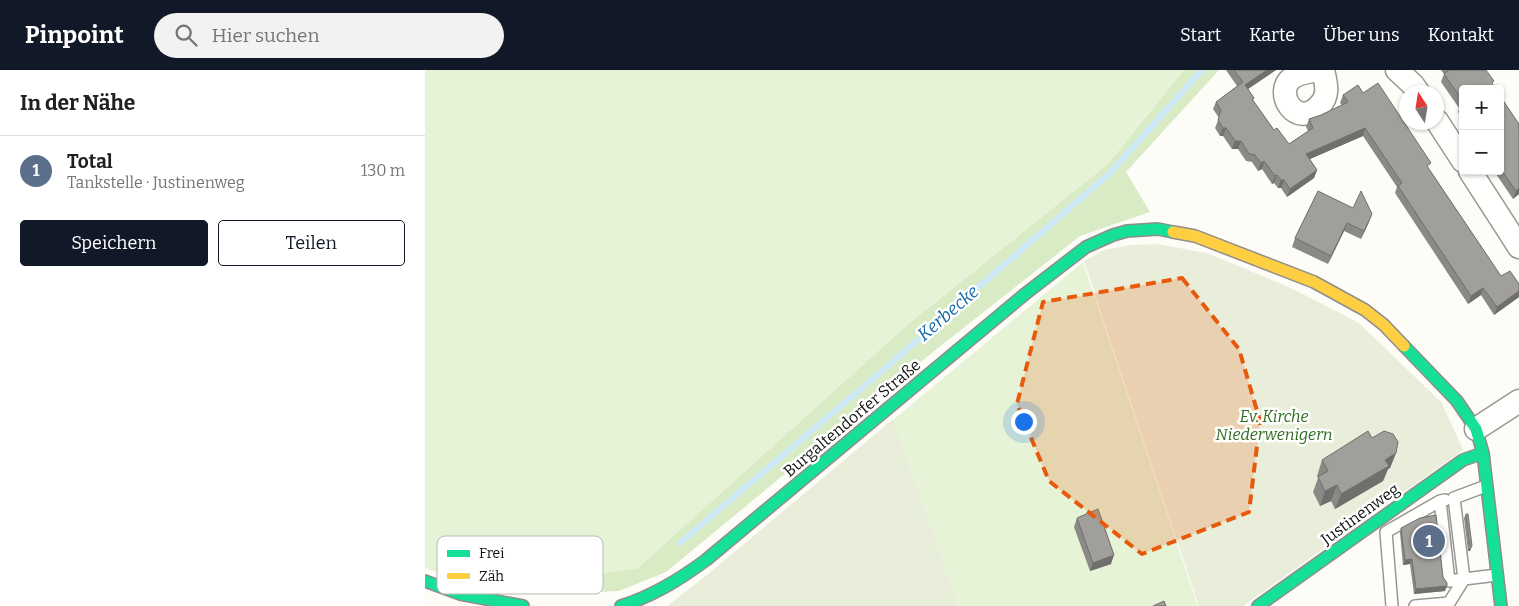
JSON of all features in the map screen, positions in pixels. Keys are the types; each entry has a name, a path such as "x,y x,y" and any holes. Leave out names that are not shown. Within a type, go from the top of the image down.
{"main road":[{"name":"Burgaltendorfer Straße","path":"621,606 648,598 665,590 685,576 1025,294 1086,247 1127,231 1158,229 1195,236 1314,282 1365,310 1384,325 1457,401 1476,429 1483,454 1501,606"},
{"name":"Justinenweg","path":"1258,606 1463,460 1483,454"},
{"path":"425,581 437,586"},
{"path":"459,594 523,606"}],"street":[{"path":"1317,70 1293,78 1288,83 1285,99 1294,111 1309,114 1322,103 1327,84 1323,70"},
{"path":"1397,70 1413,85"},
{"path":"1443,130 1459,155"},
{"path":"1473,175 1519,248"},
{"path":"1476,429 1519,401"}],"lane":[{"path":"1392,606 1386,532 1440,501 1486,486"},
{"path":"1415,606 1449,603 1464,579 1454,498"},
{"path":"1440,501 1449,581 1497,575"}],"highlighted area":[{"path":"1182,278 1239,349 1260,421 1249,512 1142,554 1049,481 1017,404 1043,302"}],"green space":[{"path":"425,70 1184,70 1108,164 906,326 638,568 603,573 603,536 437,536 437,572 425,568"},
{"path":"1184,70 1219,70 1126,172 1150,212 1080,236 928,356 666,572 619,591 603,592 603,573 638,568 906,326 1108,164"},
{"name":"Ev. Kirche Niederwenigern","path":"1157,244 1207,253 1291,288 1359,323 1442,403 1463,450 1243,606 1199,606 1084,261 1104,250 1130,245"},
{"path":"1083,262 1198,606 959,606 893,420"},
{"path":"893,419 959,606 667,606 707,575"}],"building":[{"path":"1234,70 1267,70 1245,85 1254,98 1252,99 1274,130 1277,128 1289,144 1313,128 1309,119 1348,102 1343,95 1358,85 1363,93 1378,83 1399,115 1399,130 1409,130 1431,163 1427,166 1501,276 1510,271 1519,284 1519,291 1497,307 1483,288 1471,296 1398,186 1402,183 1365,128 1306,154 1317,170 1290,189 1284,180 1281,180 1277,175 1275,176 1264,161 1261,163 1255,155 1249,154 1241,141 1235,141 1218,120 1221,110 1216,102 1243,82"},
{"path":"1449,70 1486,70 1494,81 1493,85 1459,85 1459,95 1444,74"},
{"path":"1504,102 1519,124 1519,188 1516,191 1504,174"},
{"path":"1318,191 1353,208 1361,191 1372,214 1364,231 1347,223 1331,256 1295,238"},
{"path":"1368,431 1372,438 1384,431 1393,434 1398,442 1396,453 1385,460 1389,466 1341,494 1337,485 1325,491 1318,477 1328,471 1322,460"},
{"path":"1098,509 1114,555 1093,563 1077,518"},
{"path":"1466,514 1468,514 1472,546 1470,547"},
{"path":"1436,515 1443,577 1447,586 1416,589 1412,559 1405,560 1401,528 1420,518"},
{"path":"1164,601 1166,606 1153,606"}],"waterway":[{"name":"Kerbecke","path":"680,543 1110,173 1202,70"}],"traffic: fast":[{"path":"621,606 665,587 706,560 1025,294 1086,247 1127,231 1158,229 1173,232"},
{"path":"1404,346 1457,401 1476,429 1483,453 1501,606"},
{"path":"1258,606 1463,460 1483,453"},
{"path":"425,581 437,585"},
{"path":"460,594 523,606"}],"traffic: slow":[{"path":"1173,232 1195,236 1314,282 1365,310 1384,325 1404,346"}],"place":[{"name":"Total","path":"1429,541"}]}
